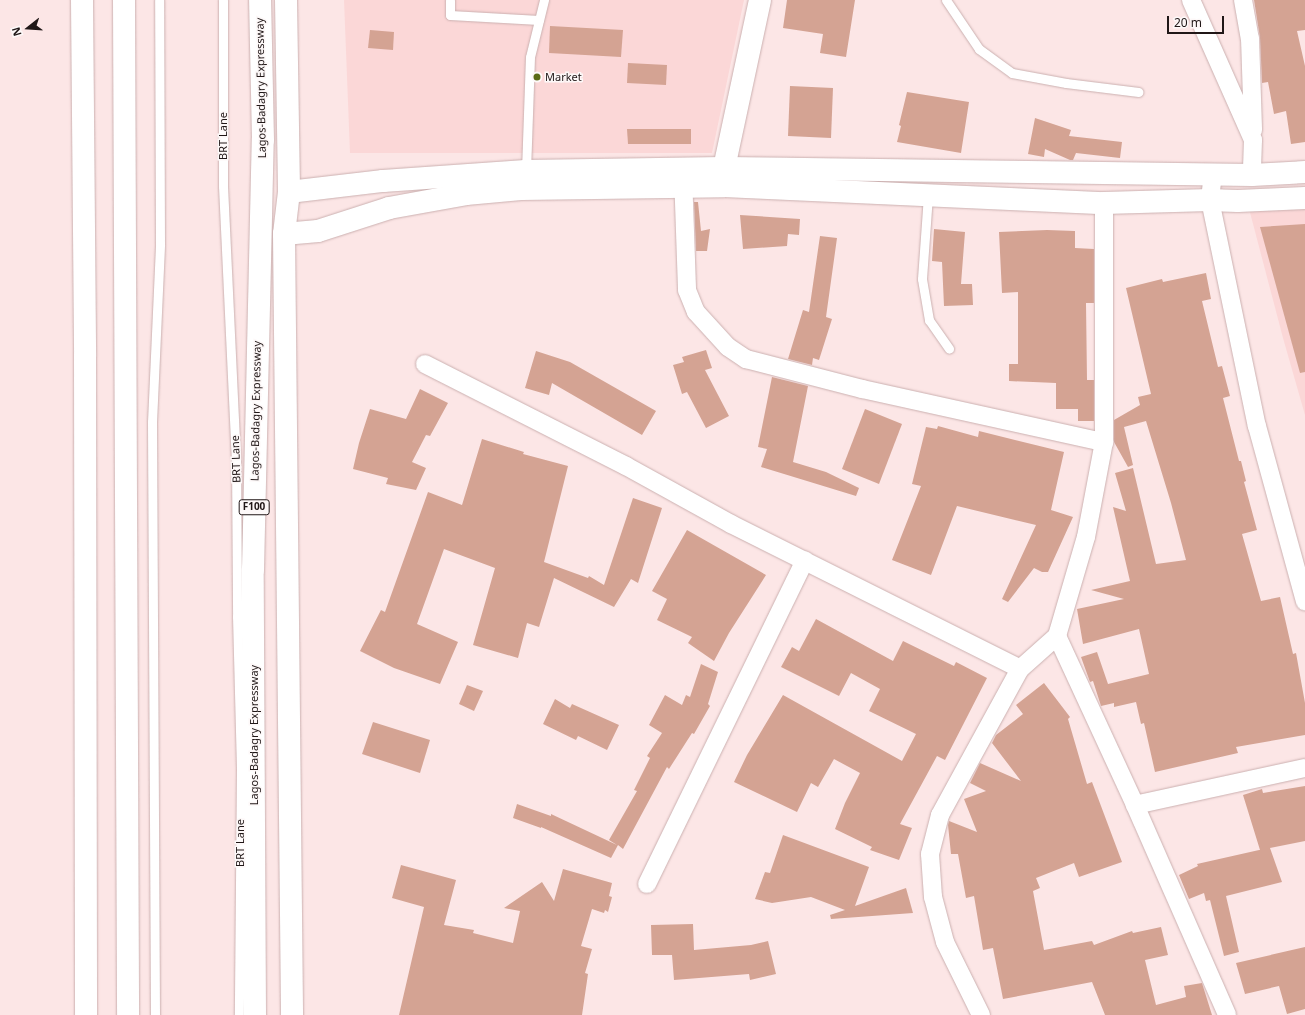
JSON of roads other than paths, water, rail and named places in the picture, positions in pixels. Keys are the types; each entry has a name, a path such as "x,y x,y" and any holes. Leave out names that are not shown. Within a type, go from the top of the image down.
{"main road":[{"path":"82,0 85,356 86,1015"},
{"path":"124,0 128,1015"},
{"name":"Lagos-Badagry Expressway","path":"255,1015 252,570 263,140 260,0"},
{"path":"286,0 289,192 284,234 292,1015"},
{"path":"724,177 760,0"},
{"path":"289,192 383,182 724,177 866,170 1252,175 1305,172"},
{"path":"866,170 867,193"},
{"path":"1077,202 1082,173"},
{"path":"724,177 867,193 1104,203 1210,200 1238,201 1305,198"},
{"path":"284,234 318,231 389,208 466,194 523,180"}],"street":[{"path":"1191,0 1253,140"},
{"path":"1243,0 1250,38 1253,140 1252,175"},
{"path":"1213,174 1210,200 1257,426 1305,602"},
{"path":"683,178 686,290 696,312 728,347 746,359 862,389 1104,442"},
{"path":"981,1015 945,942 933,897 930,854 940,814 1020,668 1057,636 1086,537 1104,442 1104,203"},
{"path":"425,364 626,466 731,524 1020,668"},
{"path":"647,884 805,560"},
{"path":"1057,636 1135,805 1227,1015"},
{"path":"1135,805 1305,768"}],"lane":[{"path":"155,1015 152,422 160,244 159,0"},
{"name":"BRT Lane","path":"223,0 223,186 236,458 237,616 241,769 239,1015"},
{"path":"450,0 450,15 539,20"},
{"path":"523,180 530,57 544,0"},
{"path":"946,0 979,49 1012,73 1066,84 1138,92"},
{"path":"928,195 922,279 929,320 949,349"}],"place":[{"name":"Market","path":"537,77"}]}
